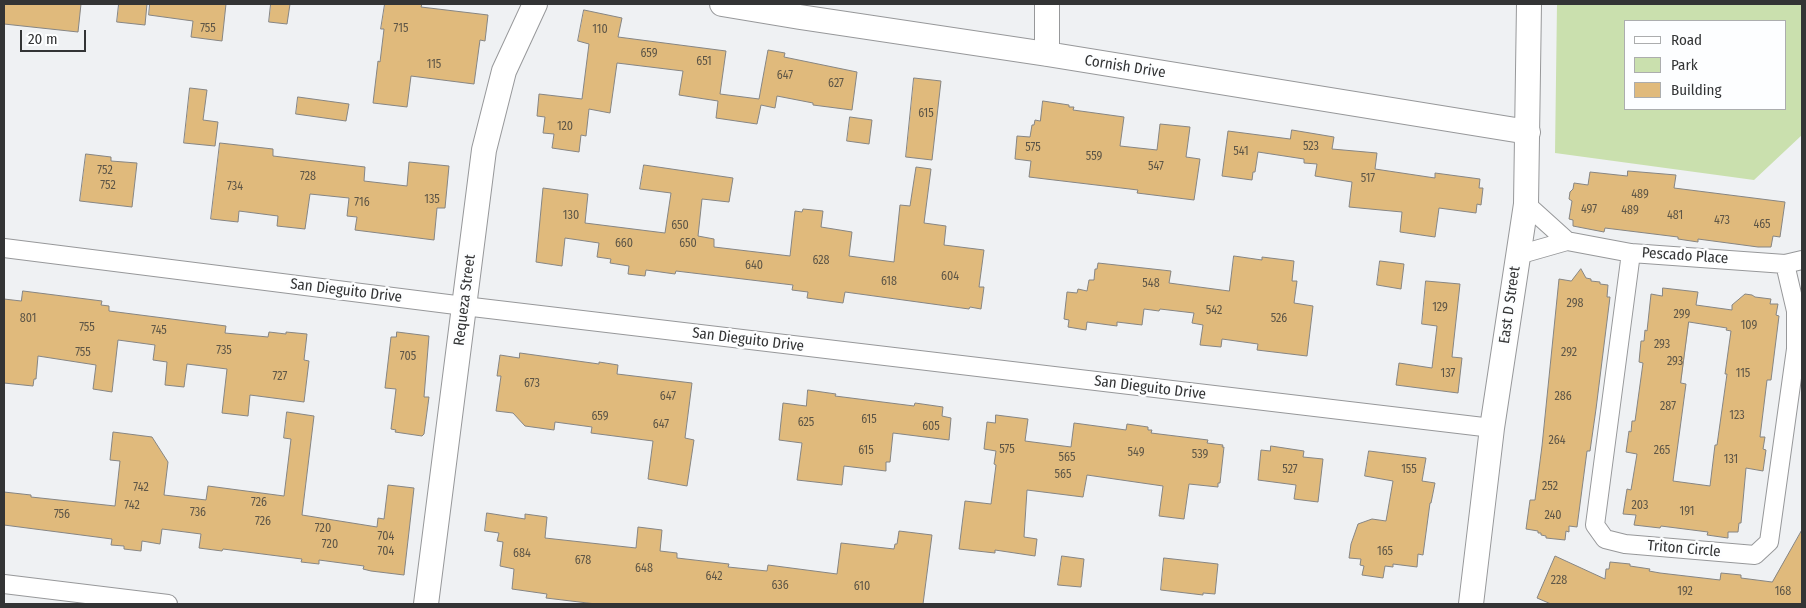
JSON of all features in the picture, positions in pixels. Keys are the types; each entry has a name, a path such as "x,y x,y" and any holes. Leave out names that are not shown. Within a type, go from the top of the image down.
{"street":[{"name":"Requeza Street","path":"426,604 484,150 504,71 535,4"},
{"name":"Cornish Drive","path":"722,4 800,11 1047,54 1528,132"},
{"path":"1047,4 1047,54"},
{"name":"East D Street","path":"1471,604 1492,428 1526,204 1530,4"},
{"path":"1526,204 1567,241"},
{"name":"Pescado Place","path":"1518,255 1567,241 1631,252 1785,264 1802,260"},
{"name":"San Dieguito Drive","path":"4,248 464,306 1492,428"},
{"name":"Triton Circle","path":"1631,252 1595,525 1605,539 1625,544 1755,555 1769,542 1796,349 1796,311 1785,264"},
{"path":"4,584 168,604"}],"green space":[{"path":"1557,4 1802,4 1802,135 1754,180 1555,153"}],"building":[{"path":"4,4 81,4 78,32 4,24"},
{"path":"119,4 147,4 145,25 117,22"},
{"path":"150,4 226,4 222,41 191,37 193,21 149,15"},
{"path":"271,4 290,4 287,24 269,22"},
{"path":"385,4 422,4 421,7 488,15 485,41 480,40 474,84 411,76 407,107 373,103 384,29 381,29"},
{"path":"584,10 622,18 618,37 726,51 720,94 759,99 768,50 785,53 784,57 857,72 852,110 813,105 813,103 777,96 775,108 761,105 757,124 716,118 718,101 679,95 683,71 617,63 610,113 589,109 586,136 581,135 579,152 552,148 554,134 543,133 545,117 537,116 539,94 582,99 589,44 578,41"},
{"path":"914,78 941,81 932,160 906,157"},
{"path":"190,88 207,90 203,120 218,122 215,146 184,143"},
{"path":"298,97 349,104 346,121 296,114"},
{"path":"1043,101 1069,105 1069,107 1074,107 1073,110 1124,117 1120,146 1157,150 1160,124 1190,127 1186,157 1200,159 1194,200 1137,193 1138,190 1029,177 1031,161 1015,159 1017,136 1030,137 1035,120 1040,121"},
{"path":"850,117 872,120 869,144 847,141"},
{"path":"1292,130 1334,137 1332,149 1377,153 1375,169 1435,178 1435,173 1480,179 1479,188 1483,188 1481,205 1477,204 1476,213 1439,208 1435,237 1400,232 1402,212 1349,207 1352,182 1315,176 1317,164 1304,163 1304,159 1258,152 1252,180 1222,176 1228,131 1290,139"},
{"path":"220,143 273,149 273,156 365,167 364,181 407,186 409,162 449,166 445,208 437,208 434,240 355,230 357,217 347,216 349,198 310,194 305,229 277,226 278,216 239,211 238,222 211,219"},
{"path":"86,154 111,157 111,161 137,163 132,207 80,201"},
{"path":"644,165 733,178 729,202 702,199 698,236 714,239 714,247 790,256 795,211 802,212 803,209 823,211 821,227 852,232 849,256 894,262 900,205 910,206 916,167 931,169 924,223 946,226 944,245 984,250 979,287 984,287 981,309 845,292 843,303 807,298 808,292 792,290 793,285 676,271 675,274 646,270 645,276 628,274 629,266 610,263 611,259 597,257 599,243 565,238 562,266 536,262 543,188 588,194 585,223 665,233 671,193 640,189"},
{"path":"1628,171 1676,175 1674,188 1785,202 1780,237 1773,236 1771,247 1758,247 1698,239 1698,242 1678,239 1678,237 1605,228 1604,232 1573,226 1573,220 1569,219 1572,201 1569,199 1574,183 1588,185 1590,172 1627,176"},
{"path":"1234,256 1262,260 1262,257 1294,261 1292,281 1297,281 1294,303 1313,306 1307,356 1257,350 1258,344 1222,339 1221,347 1200,345 1203,325 1192,323 1194,313 1144,309 1142,325 1117,322 1117,326 1087,322 1086,330 1068,327 1069,320 1064,319 1067,292 1077,293 1078,289 1087,291 1089,280 1094,280 1095,269 1097,269 1098,263 1171,271 1169,283 1229,291"},
{"path":"1380,261 1404,264 1401,289 1377,285"},
{"path":"1581,269 1586,278 1591,279 1591,281 1608,285 1607,297 1610,297 1590,451 1587,451 1577,527 1569,526 1569,532 1566,531 1565,540 1546,538 1546,536 1538,533 1538,531 1526,529 1530,500 1535,500 1559,279 1571,281"},
{"path":"1426,281 1460,284 1452,357 1462,358 1458,393 1396,385 1399,363 1432,368 1437,326 1422,324"},
{"path":"1663,288 1698,292 1696,305 1732,310 1732,305 1745,294 1771,299 1770,304 1778,304 1776,315 1779,316 1771,380 1767,380 1760,437 1765,437 1763,449 1766,450 1763,471 1746,468 1741,523 1739,523 1738,532 1728,532 1728,538 1707,535 1708,532 1661,526 1660,528 1634,525 1636,515 1623,514 1627,489 1631,490 1637,454 1626,452 1629,431 1631,432 1632,421 1635,421 1643,363 1639,362 1641,341 1644,341 1645,330 1647,331 1651,294 1662,296","holes":["1689,322 1727,328 1726,330 1731,331 1725,374 1727,374 1710,486 1673,481 1686,384 1681,383"]},
{"path":"23,291 102,301 101,305 109,306 109,311 226,326 225,333 268,337 269,332 307,334 304,360 309,361 304,402 250,395 248,416 222,413 227,369 187,364 184,387 165,385 167,362 153,360 155,345 118,340 112,392 93,389 96,365 38,356 36,379 34,379 33,386 4,383 4,299 21,301"},
{"path":"397,332 429,336 424,397 429,397 424,434 422,436 395,432 396,430 391,429 396,389 385,388 391,337 396,337"},
{"path":"520,353 618,365 617,374 692,383 685,438 694,440 687,486 648,479 653,441 591,433 592,427 555,422 554,430 525,426 513,413 496,411 501,376 497,376 500,355 519,358"},
{"path":"808,390 836,394 835,396 914,406 915,403 943,407 942,416 951,418 949,440 893,433 890,462 886,462 886,471 844,466 842,485 797,480 802,443 779,440 783,403 806,406"},
{"path":"287,412 314,416 302,515 377,527 378,518 384,519 388,485 414,488 404,575 371,571 363,569 364,566 319,560 319,564 301,562 302,559 223,549 222,551 199,548 201,534 162,529 160,544 142,541 141,551 124,549 124,546 111,545 112,539 4,525 4,492 31,495 31,497 115,506 120,461 110,460 113,432 152,437 168,462 164,495 206,500 208,486 284,496 291,439 284,438"},
{"path":"996,415 1028,419 1025,441 1071,447 1074,423 1126,430 1127,424 1148,427 1148,430 1152,430 1151,433 1208,440 1207,443 1223,445 1222,447 1224,447 1220,483 1218,483 1218,487 1189,484 1184,519 1159,516 1163,486 1087,475 1083,497 1027,490 1024,537 1037,539 1035,556 995,550 995,553 959,549 965,501 991,504 996,451 984,449 987,422 995,423"},
{"path":"1271,446 1304,451 1303,457 1323,459 1318,502 1294,499 1296,485 1258,480 1261,450 1270,451"},
{"path":"1369,451 1426,458 1422,481 1435,483 1430,503 1423,555 1418,554 1417,567 1393,564 1393,567 1385,566 1383,578 1362,575 1364,566 1360,565 1361,559 1349,558 1351,544 1358,524 1372,519 1386,521 1393,481 1365,476"},
{"path":"487,513 525,519 525,514 547,517 545,538 636,548 638,527 662,530 660,551 677,553 677,558 729,564 728,567 767,571 768,565 837,574 841,543 894,549 895,544 897,544 899,531 932,535 923,604 596,604 546,598 547,594 512,589 514,569 500,566 503,542 497,541 499,533 485,531"},
{"path":"1802,530 1802,604 1551,604 1537,598 1555,556 1605,579 1606,569 1609,569 1610,562 1630,564 1630,566 1650,569 1649,571 1660,573 1720,580 1721,573 1741,575 1741,578 1772,582"},
{"path":"1062,556 1084,559 1081,587 1058,585"},
{"path":"1164,558 1218,564 1215,594 1203,593 1203,595 1161,590"}]}
